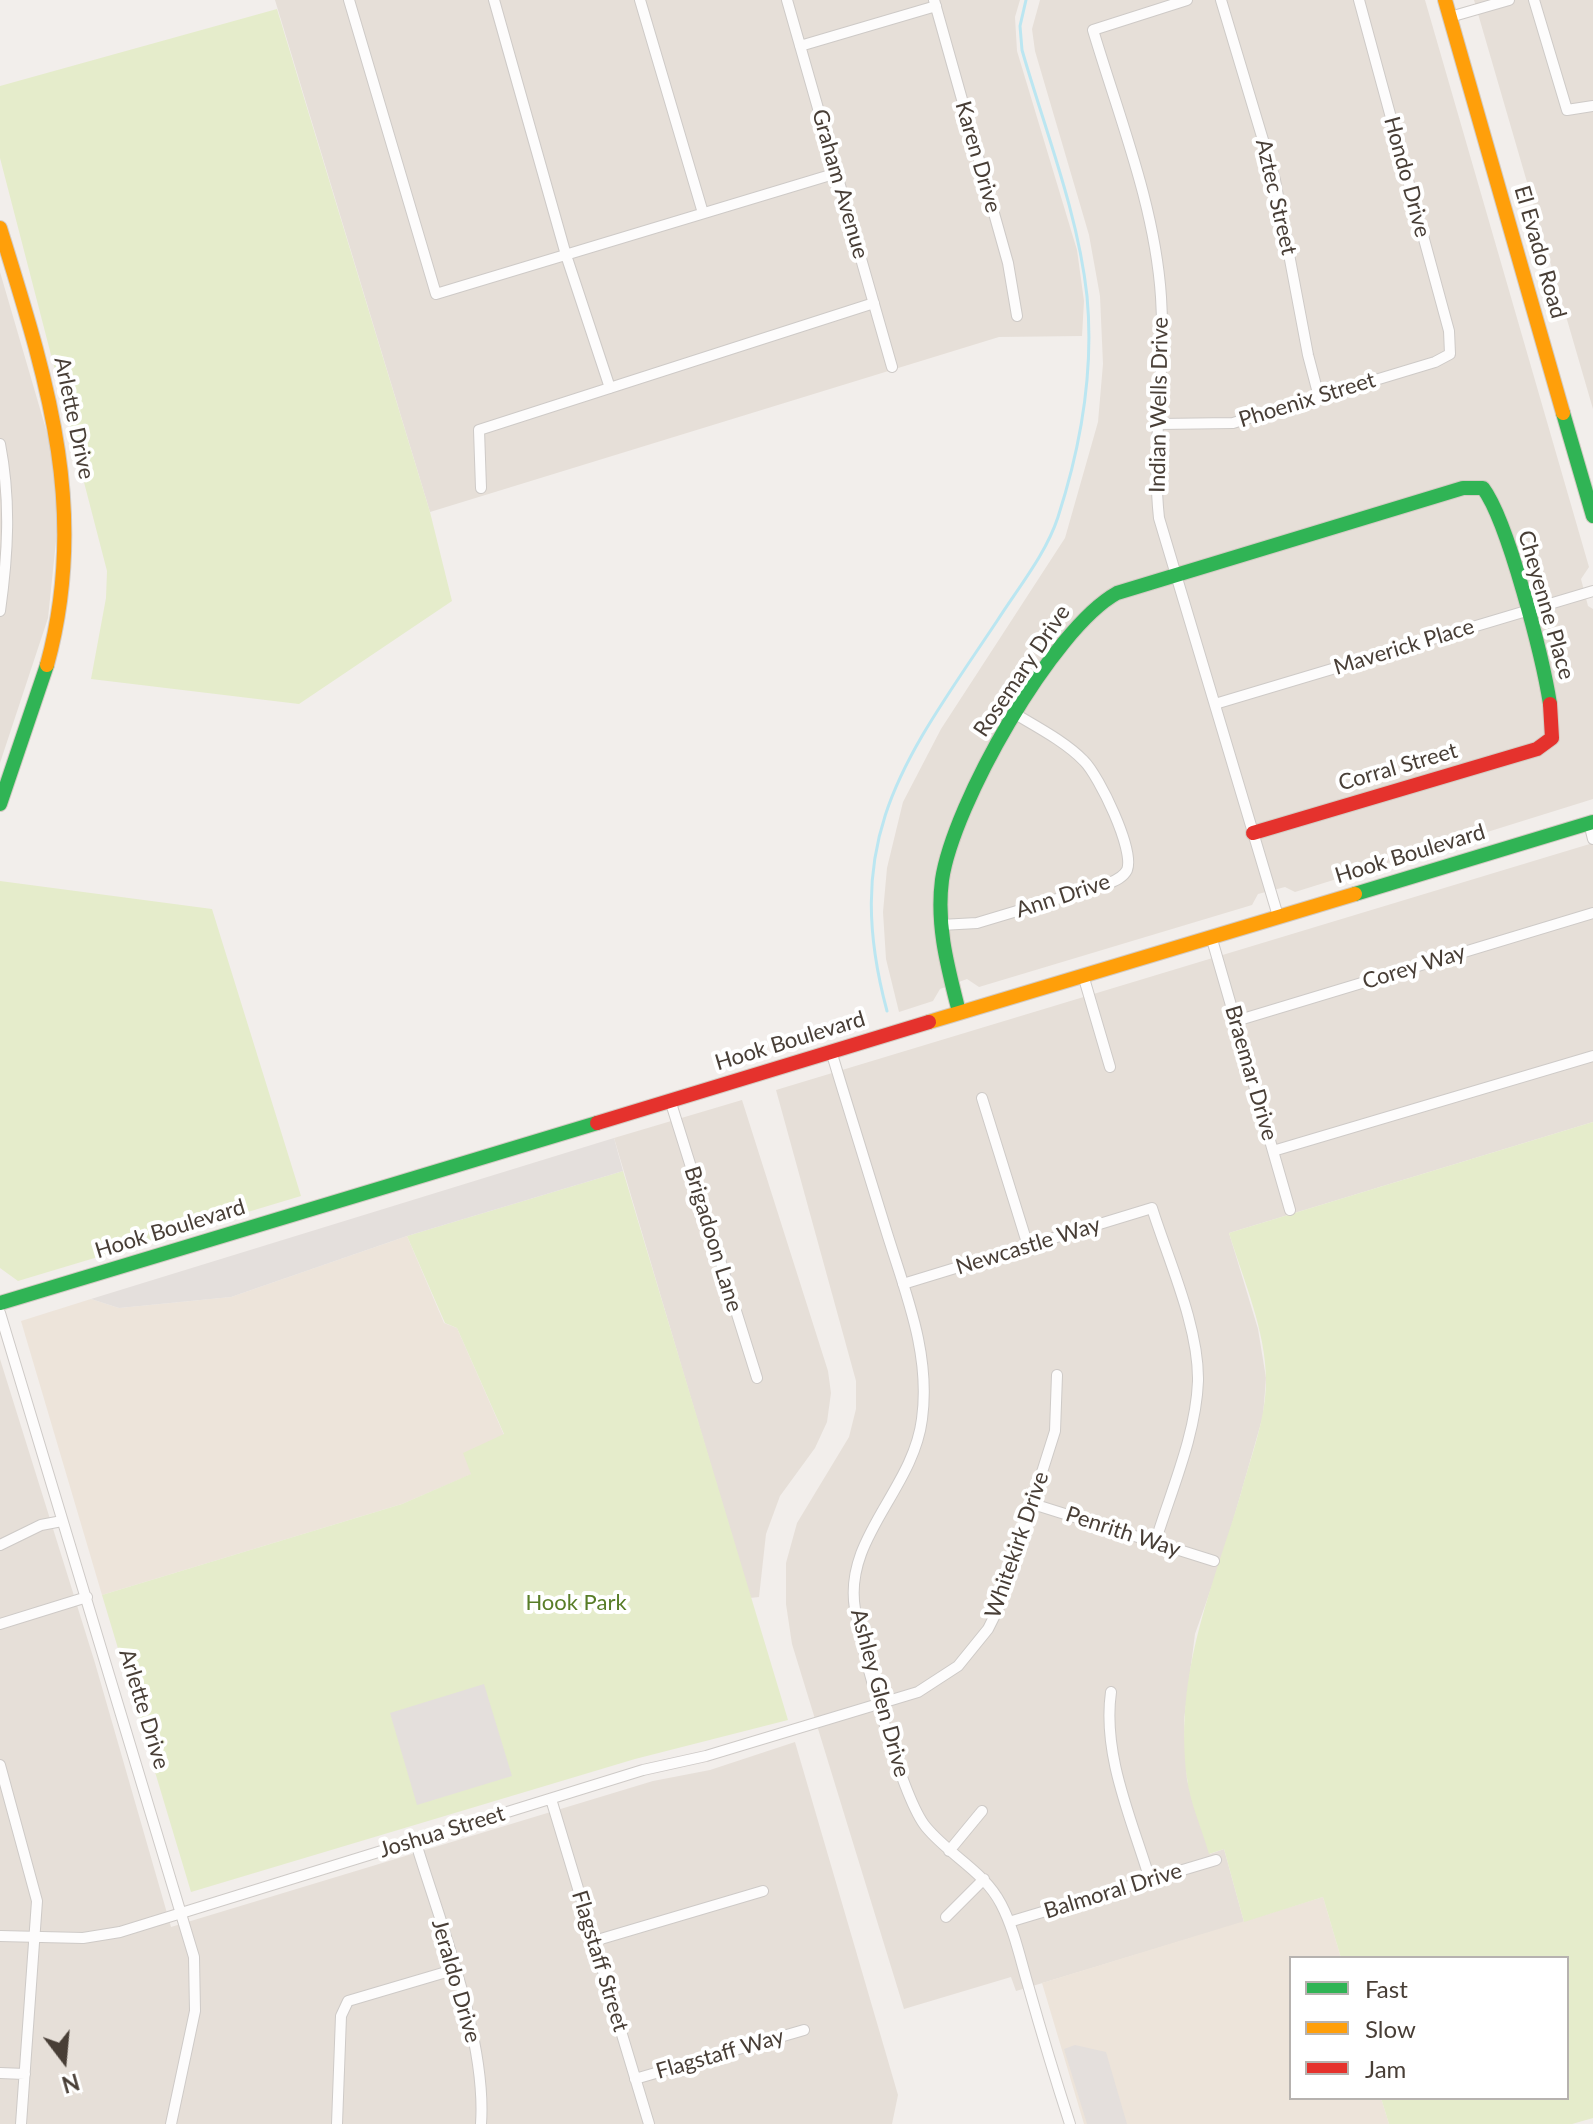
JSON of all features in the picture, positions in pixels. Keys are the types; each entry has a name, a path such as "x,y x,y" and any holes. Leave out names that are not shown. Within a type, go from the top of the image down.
{"main road":[{"name":"El Evado Road","path":"1445,0 1593,516"},
{"name":"Arlette Drive","path":"0,228 52,401 69,500 67,567 57,629 0,804"},
{"name":"Rosemary Drive","path":"959,1012 941,925 944,862 953,828 973,783 1079,621 1097,604 1117,593 1463,488 1483,488"},
{"name":"Cheyenne Place","path":"1483,488 1493,501 1526,611 1555,718 1552,738"},
{"name":"Corral Street","path":"1253,833 1537,749 1552,738"},
{"name":"Hook Boulevard","path":"0,1303 1591,823"}],"street":[{"path":"349,0 436,294 837,173"},
{"path":"494,0 566,255 610,388"},
{"path":"640,0 703,213"},
{"name":"Graham Avenue","path":"787,0 892,367"},
{"name":"Indian Wells Drive","path":"1187,0 1093,30 1153,233 1164,362 1156,487 1159,518 1278,916"},
{"name":"Aztec Street","path":"1221,0 1275,180 1308,355 1319,397"},
{"name":"Hondo Drive","path":"1359,0 1449,331 1450,354"},
{"path":"1450,17 1509,0"},
{"path":"1534,0 1567,110 1593,106"},
{"path":"800,46 935,3"},
{"name":"Karen Drive","path":"935,3 1008,263 1017,316"},
{"path":"481,488 479,430 874,303"},
{"name":"Phoenix Street","path":"1160,424 1233,423 1435,362 1450,354"},
{"path":"0,444 8,486 8,554 0,611"},
{"name":"Maverick Place","path":"1215,704 1593,591"},
{"name":"Ann Drive","path":"941,925 977,923 1119,879 1127,869 1127,858 1109,800 1097,776 1082,758 1017,715"},
{"path":"1591,823 1593,839"},
{"name":"Corey Way","path":"1236,1021 1593,913"},
{"name":"Braemar Drive","path":"1211,936 1290,1210"},
{"path":"1083,975 1110,1067"},
{"name":"Ashley Glen Drive","path":"831,1051 903,1284 922,1357 922,1419 915,1449 899,1487 867,1536 854,1585 858,1624 908,1797 924,1825 949,1851 984,1879 1009,1922 1070,2124"},
{"path":"1273,1151 1593,1056"},
{"path":"982,1098 1028,1246"},
{"name":"Brigadoon Lane","path":"670,1100 757,1378"},
{"name":"Newcastle Way","path":"903,1284 1152,1208 1193,1340 1198,1381 1194,1414 1155,1543"},
{"name":"Arlette Drive","path":"0,1313 194,1957 195,2011 171,2124"},
{"name":"Whitekirk Drive","path":"881,1703 939,1681 972,1653 1000,1605 1055,1431 1057,1375"},
{"name":"Penrith Way","path":"1033,1504 1214,1561"},
{"path":"0,1545 41,1525 62,1521"},
{"path":"0,1624 87,1597"},
{"path":"1111,1692 1107,1719 1111,1749 1150,1880"},
{"name":"Joshua Street","path":"0,1936 83,1938 120,1932 182,1910 881,1703"},
{"path":"0,1766 37,1901 21,2124"},
{"name":"Flagstaff Street","path":"551,1799 649,2124"},
{"path":"949,1851 982,1811"},
{"name":"Jeraldo Drive","path":"415,1840 479,2062 481,2124"},
{"name":"Balmoral Drive","path":"1009,1922 1216,1860"},
{"path":"946,1917 984,1879"},
{"path":"594,1941 763,1891"},
{"path":"337,2124 341,2016 348,2001 453,1970"},
{"name":"Flagstaff Way","path":"635,2079 804,2030"},
{"path":"0,2073 25,2074"}],"shaded area":[{"path":"275,0 1020,0 1015,17 1017,51 1077,250 1084,301 1082,336 999,337 430,512"},
{"path":"1040,0 1425,0 1589,567 1581,579 1588,606 1593,609 1593,799 1295,892 1285,887 1258,894 1252,905 979,987 967,979 940,989 933,1001 899,1012 886,959 883,912 887,868 903,802 941,729 1065,538 1098,422 1103,364 1100,296 1089,235 1035,51 1032,29"},
{"path":"1474,0 1593,0 1593,409"},
{"path":"0,272 50,443 58,522 48,618 0,763"},
{"path":"1593,843 1593,1122 1229,1233 1258,1329 1266,1378 1263,1416 1225,1549 1195,1634 1184,1720 1187,1780 1210,1854 1224,1849 1244,1922 1016,1991 1011,1977 904,2009 792,1644 786,1604 786,1563 797,1523 849,1437 856,1409 856,1381 776,1090"},
{"path":"742,1100 828,1371 831,1393 827,1422 815,1448 780,1496 766,1534 759,1597 750,1598 614,1138"},
{"path":"614,1138 623,1171 407,1236 231,1297 119,1308 91,1299"},
{"path":"407,1236 444,1323 457,1328 504,1435 472,1474 402,1504 102,1595 21,1321 91,1299 119,1308 231,1297"},
{"path":"0,1359 95,1663 171,1927 653,1781 710,1770 795,1742 898,2095 892,2124 0,2124"},
{"path":"484,1684 512,1776 417,1805 390,1713"},
{"path":"1323,1897 1340,1956 1289,1956 1289,2100 1382,2100 1389,2124 1084,2124 1042,1983"},
{"path":"1075,2045 1106,2052 1127,2124 1087,2124 1064,2049"}],"green space":[{"path":"277,9 430,512 452,601 299,704 91,679 106,598 107,571 0,158 0,86"},
{"path":"0,881 212,909 301,1196 18,1281 0,1268"},
{"path":"1593,1122 1593,2118 1572,2124 1389,2124 1382,2100 1569,2100 1569,1956 1340,1956 1323,1897 1244,1922 1224,1849 1209,1854 1187,1778 1184,1739 1186,1703 1198,1632 1257,1437 1264,1409 1266,1380 1258,1324 1229,1233"},
{"name":"Hook Park","path":"623,1171 788,1720 635,1759 191,1892 102,1595 402,1504 471,1474 463,1453 504,1434 457,1328 445,1323 407,1236"}],"waterway":[{"path":"887,1011 874,950 871,896 877,847 890,802 909,759 934,716 1031,570 1053,531 1073,463 1084,408 1089,324 1083,265 1069,203 1022,50 1020,26 1026,0"}],"traffic: fast":[{"path":"1563,413 1593,516"},
{"path":"959,1012 944,947 941,914 942,880 950,848 985,766 1036,680 1064,642 1091,613 1117,593 1463,488 1483,488 1493,505 1513,559 1550,704"},
{"path":"0,804 47,665"},
{"path":"1355,894 1593,822"},
{"path":"0,1303 597,1123"}],"traffic: slow":[{"path":"1445,0 1563,413"},
{"path":"0,228 46,391 57,444 63,497 64,552 59,608 47,665"},
{"path":"929,1022 1355,894"}],"traffic: jam":[{"path":"1253,833 1537,749 1552,738 1550,704"},
{"path":"597,1123 929,1022"}]}
